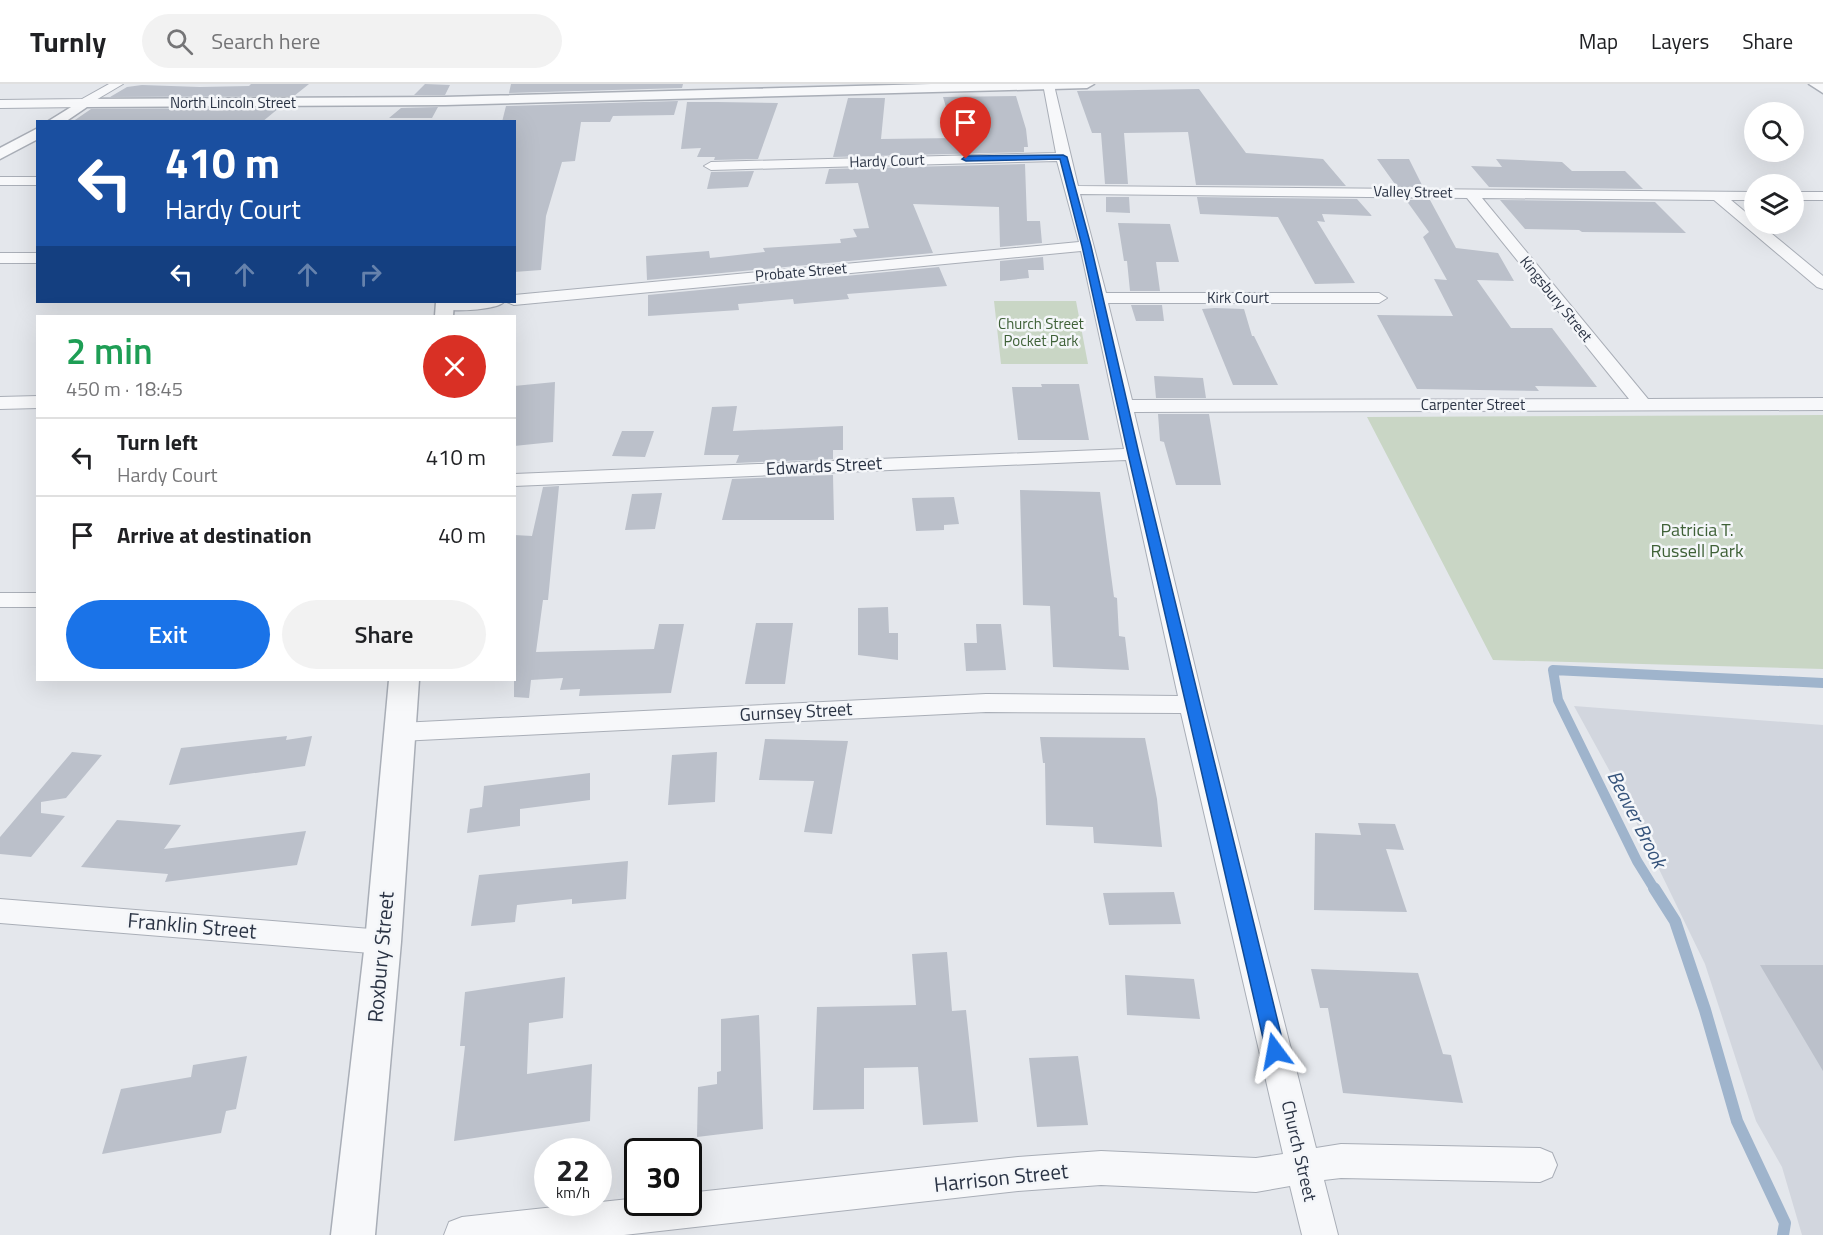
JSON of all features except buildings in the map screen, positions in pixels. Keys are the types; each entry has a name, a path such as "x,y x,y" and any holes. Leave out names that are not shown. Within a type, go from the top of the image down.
{"street":[{"path":"57,120 117,84"},
{"name":"North Lincoln Street","path":"0,104 464,106 1087,84"},
{"path":"1816,84 1823,89"},
{"name":"Church Street","path":"1048,85 1192,705 1320,1235"},
{"path":"464,106 470,86"},
{"path":"0,154 36,133"},
{"name":"Hardy Court","path":"711,166 1063,157"},
{"path":"0,181 36,181"},
{"name":"Valley Street","path":"1071,190 1744,196"},
{"name":"Kingsbury Street","path":"1471,193 1643,405"},
{"path":"1717,195 1823,284"},
{"path":"1804,196 1823,196"},
{"name":"Probate Street","path":"516,300 1087,246"},
{"path":"0,258 36,258"},
{"name":"Kirk Court","path":"1098,298 1379,298"},
{"path":"445,308 488,303"},
{"path":"0,403 36,402"},
{"name":"Carpenter Street","path":"1123,406 1823,404"},
{"name":"Edwards Street","path":"516,480 1133,454"},
{"path":"0,600 36,600"},
{"name":"Roxbury Street","path":"353,1235 383,942 404,681"},
{"name":"Gurnsey Street","path":"400,732 986,703 1192,705"},
{"name":"Franklin Street","path":"0,911 383,942"},
{"name":"Harrison Street","path":"462,1235 1018,1174 1101,1168 1256,1176 1341,1161 1540,1164"}],"shaded area":[{"path":"1574,706 1823,725 1823,1235 1802,1235 1782,1167 1756,1121 1705,964 1625,799"}],"green space":[{"name":"Church Street Pocket Park","path":"994,301 1076,301 1088,364 1001,364"},
{"name":"Patricia T. Russell Park","path":"1823,415 1823,669 1493,660 1367,417"}],"waterway":[{"name":"Beaver Brook","path":"1655,890 1637,861 1558,700 1553,670 1823,683"},
{"name":"Beaver Brook","path":"1654,888 1675,921 1705,1010 1737,1121 1785,1223 1783,1235"}],"route":[{"path":"966,159 1063,157 1087,246 1133,454 1275,1051"}]}
